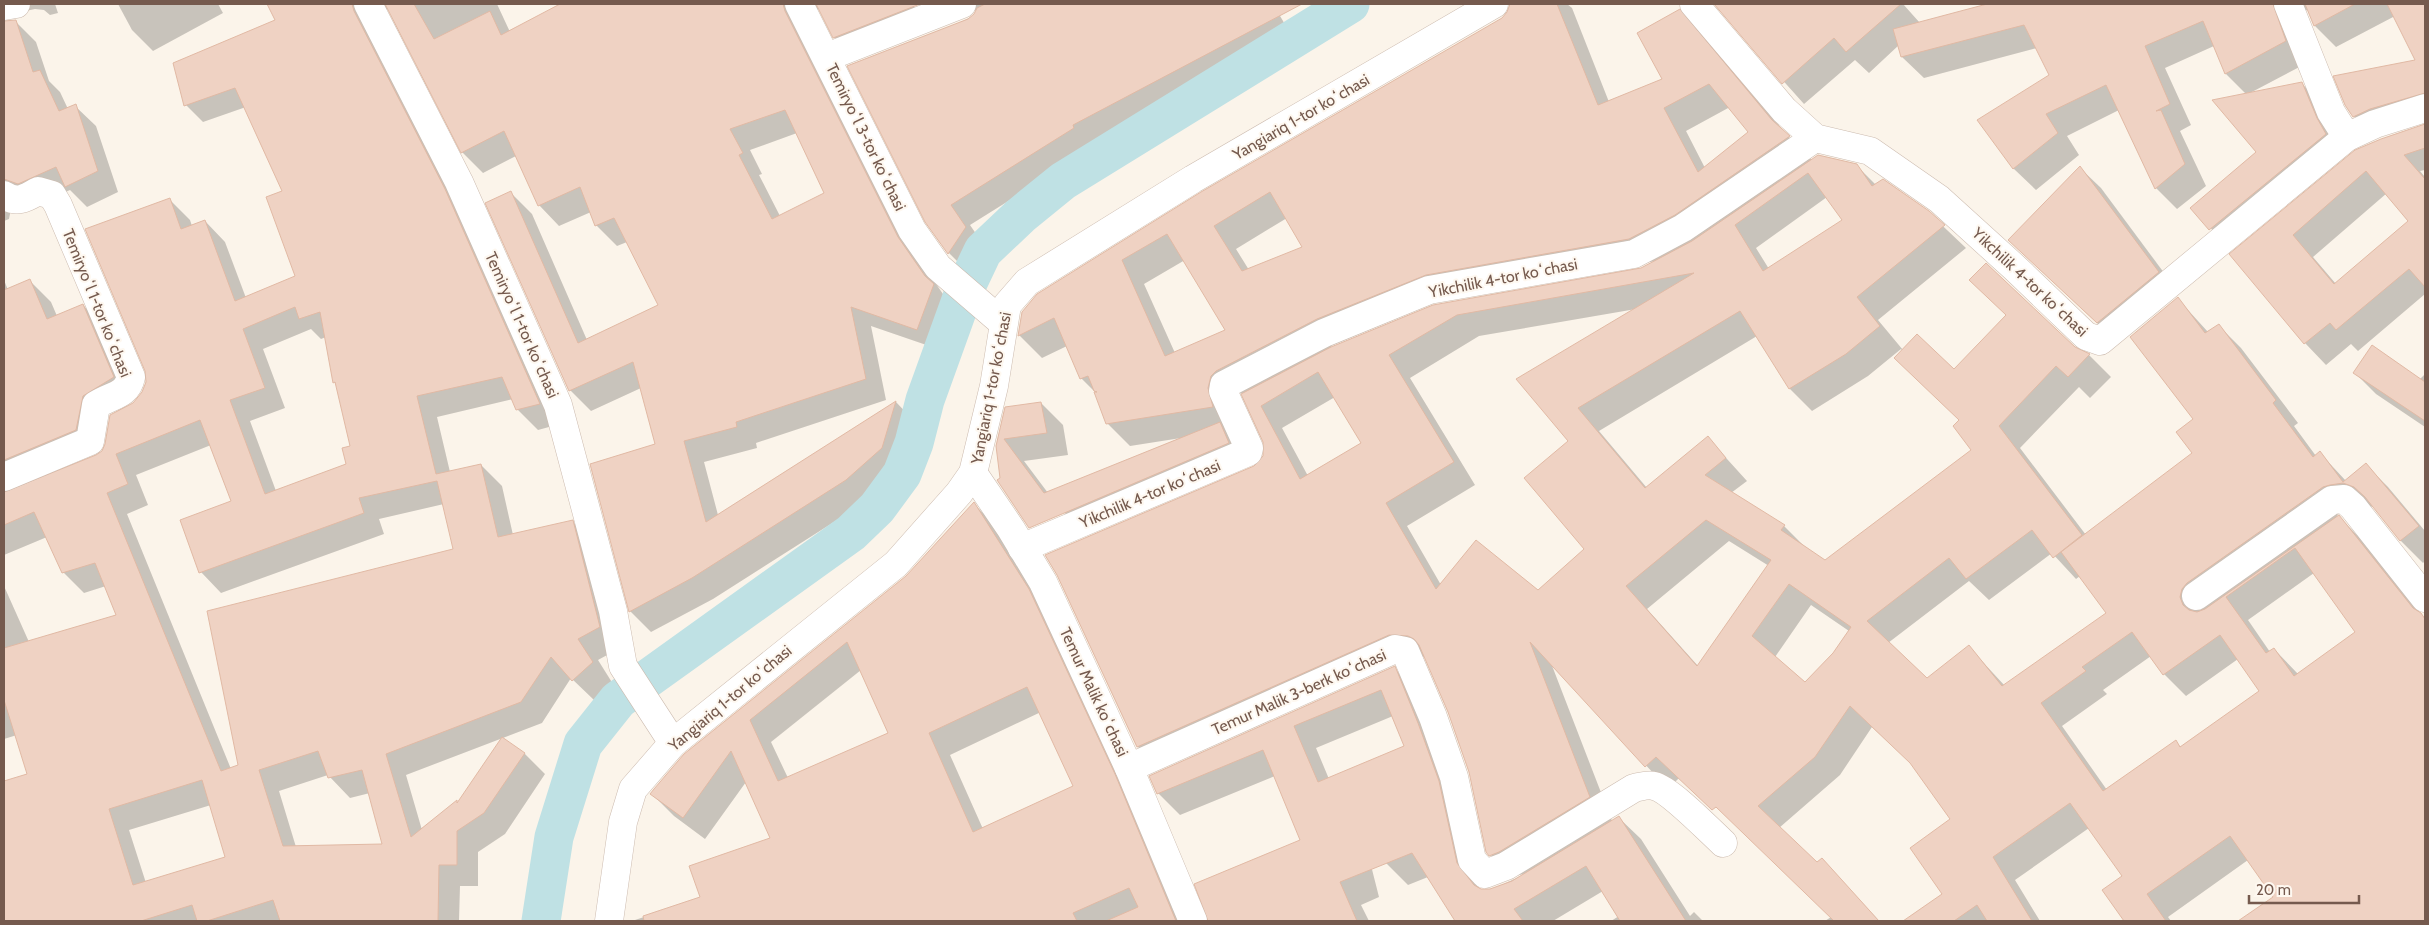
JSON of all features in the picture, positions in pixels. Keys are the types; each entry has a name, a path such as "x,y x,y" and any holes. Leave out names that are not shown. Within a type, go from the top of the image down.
{"street":[{"path":"4,6 16,4"},
{"name":"Temiryoʻl 1-tor koʻchasi","path":"368,4 459,182 558,405 613,611 623,666 673,743"},
{"name":"Temiryoʻl 3-tor koʻchasi","path":"799,4 912,230 938,266 997,318"},
{"path":"827,57 962,4"},
{"name":"Yangiariq 1-tor koʻchasi","path":"609,921 623,822 633,789 673,743 896,564 973,473 994,386 997,318 1027,282 1193,179 1494,4"},
{"name":"Yikchilik 4-tor koʻchasi","path":"1694,4 1784,110 1815,138 1870,151 1939,199 2086,336 2096,341 2100,340 2200,260 2347,137"},
{"path":"2288,4 2331,112 2347,137 2375,124 2425,108"},
{"name":"Yikchilik 4-tor koʻchasi","path":"1022,548 1248,452 1249,448 1223,391 1224,385 1324,333 1429,290 1634,254 1683,228 1815,138"},
{"name":"Temiryoʻl 1-tor koʻchasi","path":"4,195 9,199 22,200 38,191 52,195 58,205 131,377 127,388 120,394 96,405 90,441 4,478"},
{"name":"Temur Malik koʻchasi","path":"973,473 1043,582 1129,768 1193,921"},
{"path":"2196,596 2332,500 2344,499 2353,507 2425,598"},
{"name":"Temur Malik 3-berk koʻchasi","path":"1129,768 1395,649 1405,651 1433,717 1454,777 1472,860 1485,874 1506,866 1634,788 1647,786 1654,786 1666,792 1723,843"}],"building":[{"path":"267,4 352,4 445,189 540,404 516,410 502,377 417,396 436,474 481,464 498,537 573,520 600,627 578,639 593,662 572,681 551,657 521,702 386,754 411,837 457,800 457,803 502,737 525,753 484,813 457,831 457,865 439,865 438,921 280,921 273,900 207,921 197,921 192,905 141,921 4,921 4,781 27,774 4,700 4,648 116,615 95,563 62,573 34,512 4,525 4,492 102,451 110,415 133,403 142,392 146,382 145,371 85,229 170,198 181,229 205,220 235,301 295,276 266,197 282,191 235,88 184,106 173,63 275,20","holes":["295,307 299,319 320,312 333,383 335,382 350,446 342,448 346,464 265,494 230,400 265,388 243,329","200,420 231,501 180,520 199,573 364,513 359,498 437,481 453,549 207,611 238,765 221,771 107,493 128,484 116,454","318,751 328,778 362,770 382,844 283,846 259,770","202,780 225,857 133,885 109,809"]},
{"path":"385,4 414,4 434,39 490,11 501,35 560,4 783,4 898,237 925,276 934,284 917,330 851,307 866,379 736,422 737,427 684,441 706,522 896,401 882,448 846,480 692,578 629,612 590,464 655,444 633,362 569,391 485,203 511,191 578,343 658,305 614,218 595,226 580,187 538,206 504,131 461,153","holes":["785,110 824,193 772,219 739,155 743,153 730,129"]},
{"path":"816,4 920,4 833,38"},
{"path":"985,4 1302,4 1073,125 1074,128 951,205 966,227 948,254 925,222 847,66 968,19 977,8"},
{"path":"1510,4 1557,4 1598,105 1662,79 1637,33 1680,9 1772,120 1790,136 1675,215 1629,239 1426,275 1317,319 1216,371 1211,376 1208,388 1213,407 1106,424 1094,392 1097,392 1094,391 1088,376 1080,379 1054,318 1018,336 1022,312 1037,294 1201,192 1502,18","holes":["1709,84 1748,132 1698,172 1664,108","1270,192 1302,247 1242,271 1214,226","1167,234 1225,330 1165,356 1122,260"]},
{"path":"1714,4 1901,4 1846,52 1834,38 1782,84"},
{"path":"1987,4 2273,4 2286,41 2225,74 2203,21 2145,46 2170,104 2156,111 2161,110 2185,164 2155,189 2106,85 2046,114 2058,133 2013,169 1977,120 2049,75 2024,25 1901,57 1893,29"},
{"path":"2305,4 2355,4 2314,26"},
{"path":"2387,4 2425,4 2425,93 2370,109 2353,117 2345,105 2333,76 2415,60"},
{"path":"16,20 33,72 40,70 59,111 76,104 98,171 65,187 56,167 18,184 4,179 4,21"},
{"path":"2302,82 2326,134 2209,230 2190,208 2256,152 2212,100"},
{"path":"2425,124 2425,148 2404,155 2425,179 2425,287 2409,269 2336,330 2330,323 2304,344 2229,254 2355,150","holes":["2366,171 2408,221 2334,284 2293,235"]},
{"path":"1818,155 1857,164 1872,186 1883,179 1929,211 1945,225 1857,297 1880,326 1846,354 1789,389 1740,311 1578,408 1645,488 1708,436 1726,458 1705,475 1785,525 1781,530 1825,560 1971,450 1953,426 1959,420 1894,358 1917,334 1954,369 2006,315 1969,280 1986,263 2075,347 2090,354 2068,377 2056,366 1999,426 2082,535 2053,558 2032,530 1966,579 1949,558 1867,621 1927,678 1969,645 2002,686 2106,613 2061,552 2192,453 2176,432 2193,419 2130,337 2178,297 2205,333 2219,324 2276,400 2273,403 2313,457 2320,451 2343,482 2366,463 2419,526 2400,541 2365,497 2354,487 2343,483 2323,487 2187,583 2182,589 2180,597 2183,605 2189,610 2197,612 2205,609 2339,515 2413,608 2421,613 2425,619 2425,921 2238,921 2273,897 2230,836 2147,894 2166,921 2124,921 2102,890 2122,876 2070,803 1993,857 2032,921 1987,921 1977,905 1954,921 1903,921 1942,894 1910,848 1950,819 1910,763 1850,706 1815,757 1758,806 1817,862 1822,858 1879,921 1834,921 1716,807 1712,810 1656,757 1645,767 1530,642 1590,797 1499,852 1489,856 1486,852 1469,772 1448,712 1419,645 1408,636 1389,635 1137,747 1057,575 1045,555 1254,466 1263,456 1263,442 1241,394 1331,347 1433,305 1641,268 1692,241","holes":["1808,173 1842,220 1763,271 1735,225","1694,273 1516,379 1568,441 1524,478 1584,549 1538,590 1476,540 1436,589 1386,503 1454,462 1389,355 1457,315","1318,372 1361,443 1300,479 1261,406","1706,520 1771,560 1697,666 1626,586","2295,548 2355,632 2294,676 2274,648 2266,653 2226,597","1789,584 1851,627 1833,653 1805,682 1752,636","2132,632 2163,675 2220,635 2259,691 2180,747 2176,740 2103,791 2041,703 2086,671 2082,667"]},
{"path":"2080,166 2159,272 2097,323 2008,240"},
{"path":"30,279 47,319 83,304 114,377 83,396 76,430 4,460 4,290"},
{"path":"2372,345 2425,382 2425,421 2353,373"},
{"path":"1041,402 1047,433 1004,439 1044,493 1220,422 1229,443 1029,528 997,480 1000,478 996,446 1005,407"},
{"path":"974,502 1029,589 1115,774 1176,921 1106,921 1138,907 1129,888 1073,913 1077,921 644,921 643,916 700,897 689,866 770,838 731,751 683,818 650,794 684,754 906,576","holes":["847,642 888,733 778,781 750,720","1027,687 1073,786 973,832 929,733"]},
{"path":"1395,666 1439,781 1457,863 1474,885 1481,889 1490,889 1512,881 1619,816 1686,921 1620,921 1586,866 1514,909 1523,921 1455,921 1412,853 1340,882 1357,921 1208,921 1194,884 1300,840 1263,750 1157,794 1149,776","holes":["1381,690 1404,746 1318,782 1294,726"]}],"waterway":[{"path":"541,921 554,837 583,744 618,700 851,533 877,508 902,474 914,443 925,400 965,289 983,251 1020,216 1063,181 1350,4"}]}
